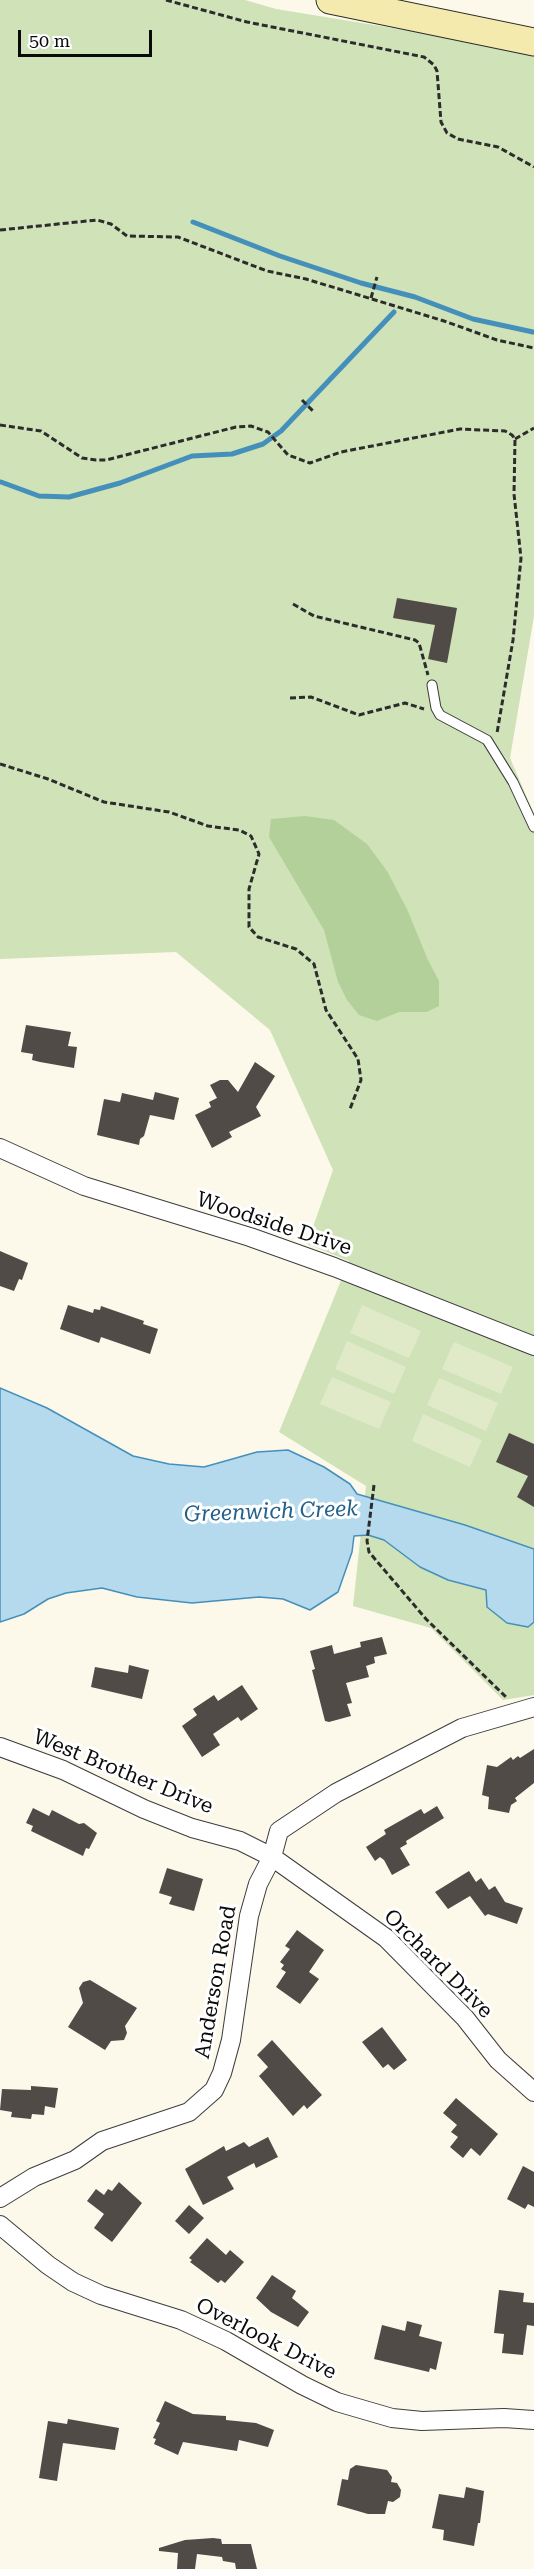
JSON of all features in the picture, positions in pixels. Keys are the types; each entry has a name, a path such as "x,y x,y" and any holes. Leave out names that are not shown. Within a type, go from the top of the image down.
{"main road":[{"path":"330,0 534,42"}],"street":[{"name":"Woodside Drive","path":"0,1148 84,1186 250,1237 334,1267 534,1346"},
{"path":"272,1857 279,1831 336,1793 462,1728 526,1708"},
{"name":"West Brother Drive","path":"0,1747 63,1770 154,1813 192,1828 240,1840 272,1857"},
{"name":"Orchard Drive","path":"272,1857 386,1938 465,2018 498,2060 534,2092"},
{"name":"Anderson Road","path":"0,2198 34,2177 75,2160 102,2141 189,2112 214,2090 222,2073 231,2040 249,1916 258,1884 272,1857"},
{"name":"Overlook Drive","path":"0,2225 48,2265 73,2282 101,2295 181,2320 226,2341 302,2385 337,2402 392,2418 422,2421 504,2418 534,2420"}],"lane":[{"path":"432,685 436,708 440,715 487,741 513,782 534,827"}],"path":[{"path":"166,0 247,22 423,57 434,64 438,71 441,122 452,137 498,147 534,166"},
{"path":"0,230 97,220 111,224 127,236 178,237 267,271 371,298 497,340 534,348"},
{"path":"371,298 377,277"},
{"path":"302,400 314,412"},
{"path":"0,425 41,431 82,458 96,460 106,460 236,427 250,426 268,432 288,455 310,463 341,452 460,429 505,431 515,439"},
{"path":"515,439 534,428"},
{"path":"492,748 503,699 518,605 521,558 514,495 515,439"},
{"path":"293,604 314,616 415,640 419,643 420,654 432,685"},
{"path":"291,698 311,697 359,715 405,703 440,715"},
{"path":"0,764 48,779 104,802 169,812 208,826 239,830 251,836 259,854 249,889 249,927 258,937 296,949 308,956 314,964 326,1010 350,1044 360,1066 361,1080 350,1109"},
{"path":"374,1485 367,1541 369,1552 426,1618 526,1708"}],"green space":[{"path":"0,0 245,0 276,9 534,51 534,616 510,758 534,814 534,1695 503,1700 431,1628 353,1606 366,1486 279,1432 349,1261 307,1244 333,1170 270,1030 176,952 0,959"},
{"path":"305,816 334,820 367,844 387,871 407,909 439,981 439,1006 427,1012 399,1012 377,1021 359,1015 347,1000 338,982 324,930 269,837 271,819"},
{"path":"362,1305 421,1331 409,1358 350,1333"},
{"path":"347,1341 406,1367 394,1394 335,1369"},
{"path":"454,1342 513,1367 501,1394 442,1369"},
{"path":"332,1377 391,1402 379,1429 320,1404"},
{"path":"439,1378 498,1403 486,1431 427,1405"},
{"path":"423,1414 482,1440 470,1467 412,1441"}],"water":[{"name":"Greenwich Creek","path":"0,1388 47,1408 133,1456 169,1464 204,1467 257,1452 288,1450 324,1467 350,1484 357,1494 465,1525 534,1549 534,1622 528,1627 507,1623 487,1607 486,1590 448,1580 420,1567 384,1540 368,1535 354,1536 352,1552 338,1592 310,1610 283,1599 259,1597 192,1603 137,1597 102,1588 66,1593 48,1599 24,1614 0,1622"}],"building":[{"path":"397,598 457,608 447,663 428,659 435,625 393,618"},
{"path":"26,1025 71,1032 68,1046 77,1047 74,1068 32,1060 33,1054 21,1052"},
{"path":"255,1062 275,1076 256,1107 261,1116 229,1132 232,1137 212,1148 195,1115 211,1107 209,1102 217,1098 210,1085 220,1080 228,1080 238,1092"},
{"path":"155,1092 179,1098 174,1120 150,1115 139,1145 97,1135 104,1099 120,1102 122,1093 153,1100"},
{"path":"0,1251 28,1263 22,1280 19,1279 14,1291 0,1286"},
{"path":"68,1305 93,1313 94,1309 100,1310 101,1306 144,1321 143,1324 158,1329 150,1354 101,1337 99,1343 60,1329"},
{"path":"509,1433 534,1444 534,1507 517,1497 528,1476 496,1462"},
{"path":"382,1637 387,1654 374,1657 375,1663 366,1666 369,1677 346,1683 352,1703 347,1704 351,1716 325,1721 312,1670 315,1669 310,1651 332,1645 334,1654 361,1647 360,1642"},
{"path":"129,1665 149,1670 142,1699 91,1687 95,1667 128,1673"},
{"path":"242,1685 258,1709 241,1721 238,1717 213,1734 220,1745 202,1757 182,1726 197,1715 193,1709 214,1695 218,1701"},
{"path":"534,1749 534,1783 515,1798 517,1801 511,1805 509,1813 488,1809 489,1797 482,1795 487,1765 497,1767 511,1757 513,1760 518,1756 520,1758"},
{"path":"437,1806 444,1818 406,1841 407,1844 400,1848 410,1865 392,1875 384,1860 380,1857 375,1861 366,1847 386,1834 384,1830 421,1809 424,1814"},
{"path":"33,1808 49,1816 52,1810 79,1824 84,1823 97,1833 89,1849 86,1848 83,1856 31,1831 33,1826 26,1823"},
{"path":"167,1868 203,1879 194,1911 169,1904 172,1897 159,1893"},
{"path":"469,1871 476,1882 481,1878 489,1890 495,1886 505,1902 523,1908 517,1924 488,1914 485,1916 470,1896 448,1909 435,1892"},
{"path":"297,1930 324,1950 309,1972 319,1979 300,2004 276,1987 286,1972 281,1969 284,1965 280,1962 290,1949 285,1946"},
{"path":"90,1980 137,2008 125,2026 127,2033 124,2040 111,2041 105,2050 68,2027 83,2003 79,1988 83,1982"},
{"path":"382,2027 407,2060 394,2070 388,2064 383,2068 362,2042"},
{"path":"272,2040 322,2095 307,2109 304,2105 293,2116 259,2076 268,2067 257,2055"},
{"path":"31,2086 58,2088 55,2108 45,2106 44,2115 32,2114 31,2119 11,2117 12,2112 0,2110 2,2089 31,2090"},
{"path":"456,2098 498,2134 480,2156 471,2148 463,2158 450,2147 458,2137 451,2132 457,2125 443,2113"},
{"path":"268,2137 278,2157 256,2168 254,2163 227,2177 234,2189 203,2205 185,2169 224,2146 226,2151 244,2142 249,2147"},
{"path":"523,2166 534,2172 534,2207 528,2204 525,2209 507,2199"},
{"path":"119,2182 142,2203 112,2242 94,2228 104,2214 87,2201 96,2189 104,2195 108,2189 112,2191"},
{"path":"189,2205 204,2218 189,2234 175,2221"},
{"path":"207,2238 226,2255 230,2250 244,2262 225,2283 221,2280 218,2283 190,2262 192,2260 189,2258"},
{"path":"272,2275 296,2291 292,2298 309,2312 298,2327 271,2312 256,2298"},
{"path":"499,2290 524,2293 523,2302 534,2303 534,2326 527,2325 523,2355 502,2353 504,2334 494,2333"},
{"path":"407,2321 422,2325 419,2336 442,2342 436,2370 430,2368 429,2372 374,2359 382,2325 405,2331"},
{"path":"165,2401 193,2414 226,2416 226,2420 256,2423 274,2430 268,2447 239,2440 237,2451 183,2442 178,2455 154,2444 156,2439 153,2438 160,2423 156,2421"},
{"path":"68,2419 119,2428 115,2450 63,2443 57,2481 39,2478 48,2421 67,2424"},
{"path":"356,2465 387,2470 392,2477 391,2482 397,2483 401,2490 400,2497 393,2502 388,2501 385,2514 368,2514 337,2505 342,2479 348,2480 350,2469"},
{"path":"466,2487 484,2491 474,2546 443,2540 444,2530 432,2528 439,2494 464,2498"},
{"path":"221,2539 222,2544 251,2544 257,2569 236,2569 235,2563 223,2561 222,2557 197,2554 195,2569 177,2569 178,2553 159,2551 159,2548 185,2540"}],"waterway":[{"path":"193,222 280,256 361,283 415,297 473,319 533,332"},
{"path":"1,482 39,496 69,497 120,483 192,456 232,454 263,444 281,431 394,312"}]}
